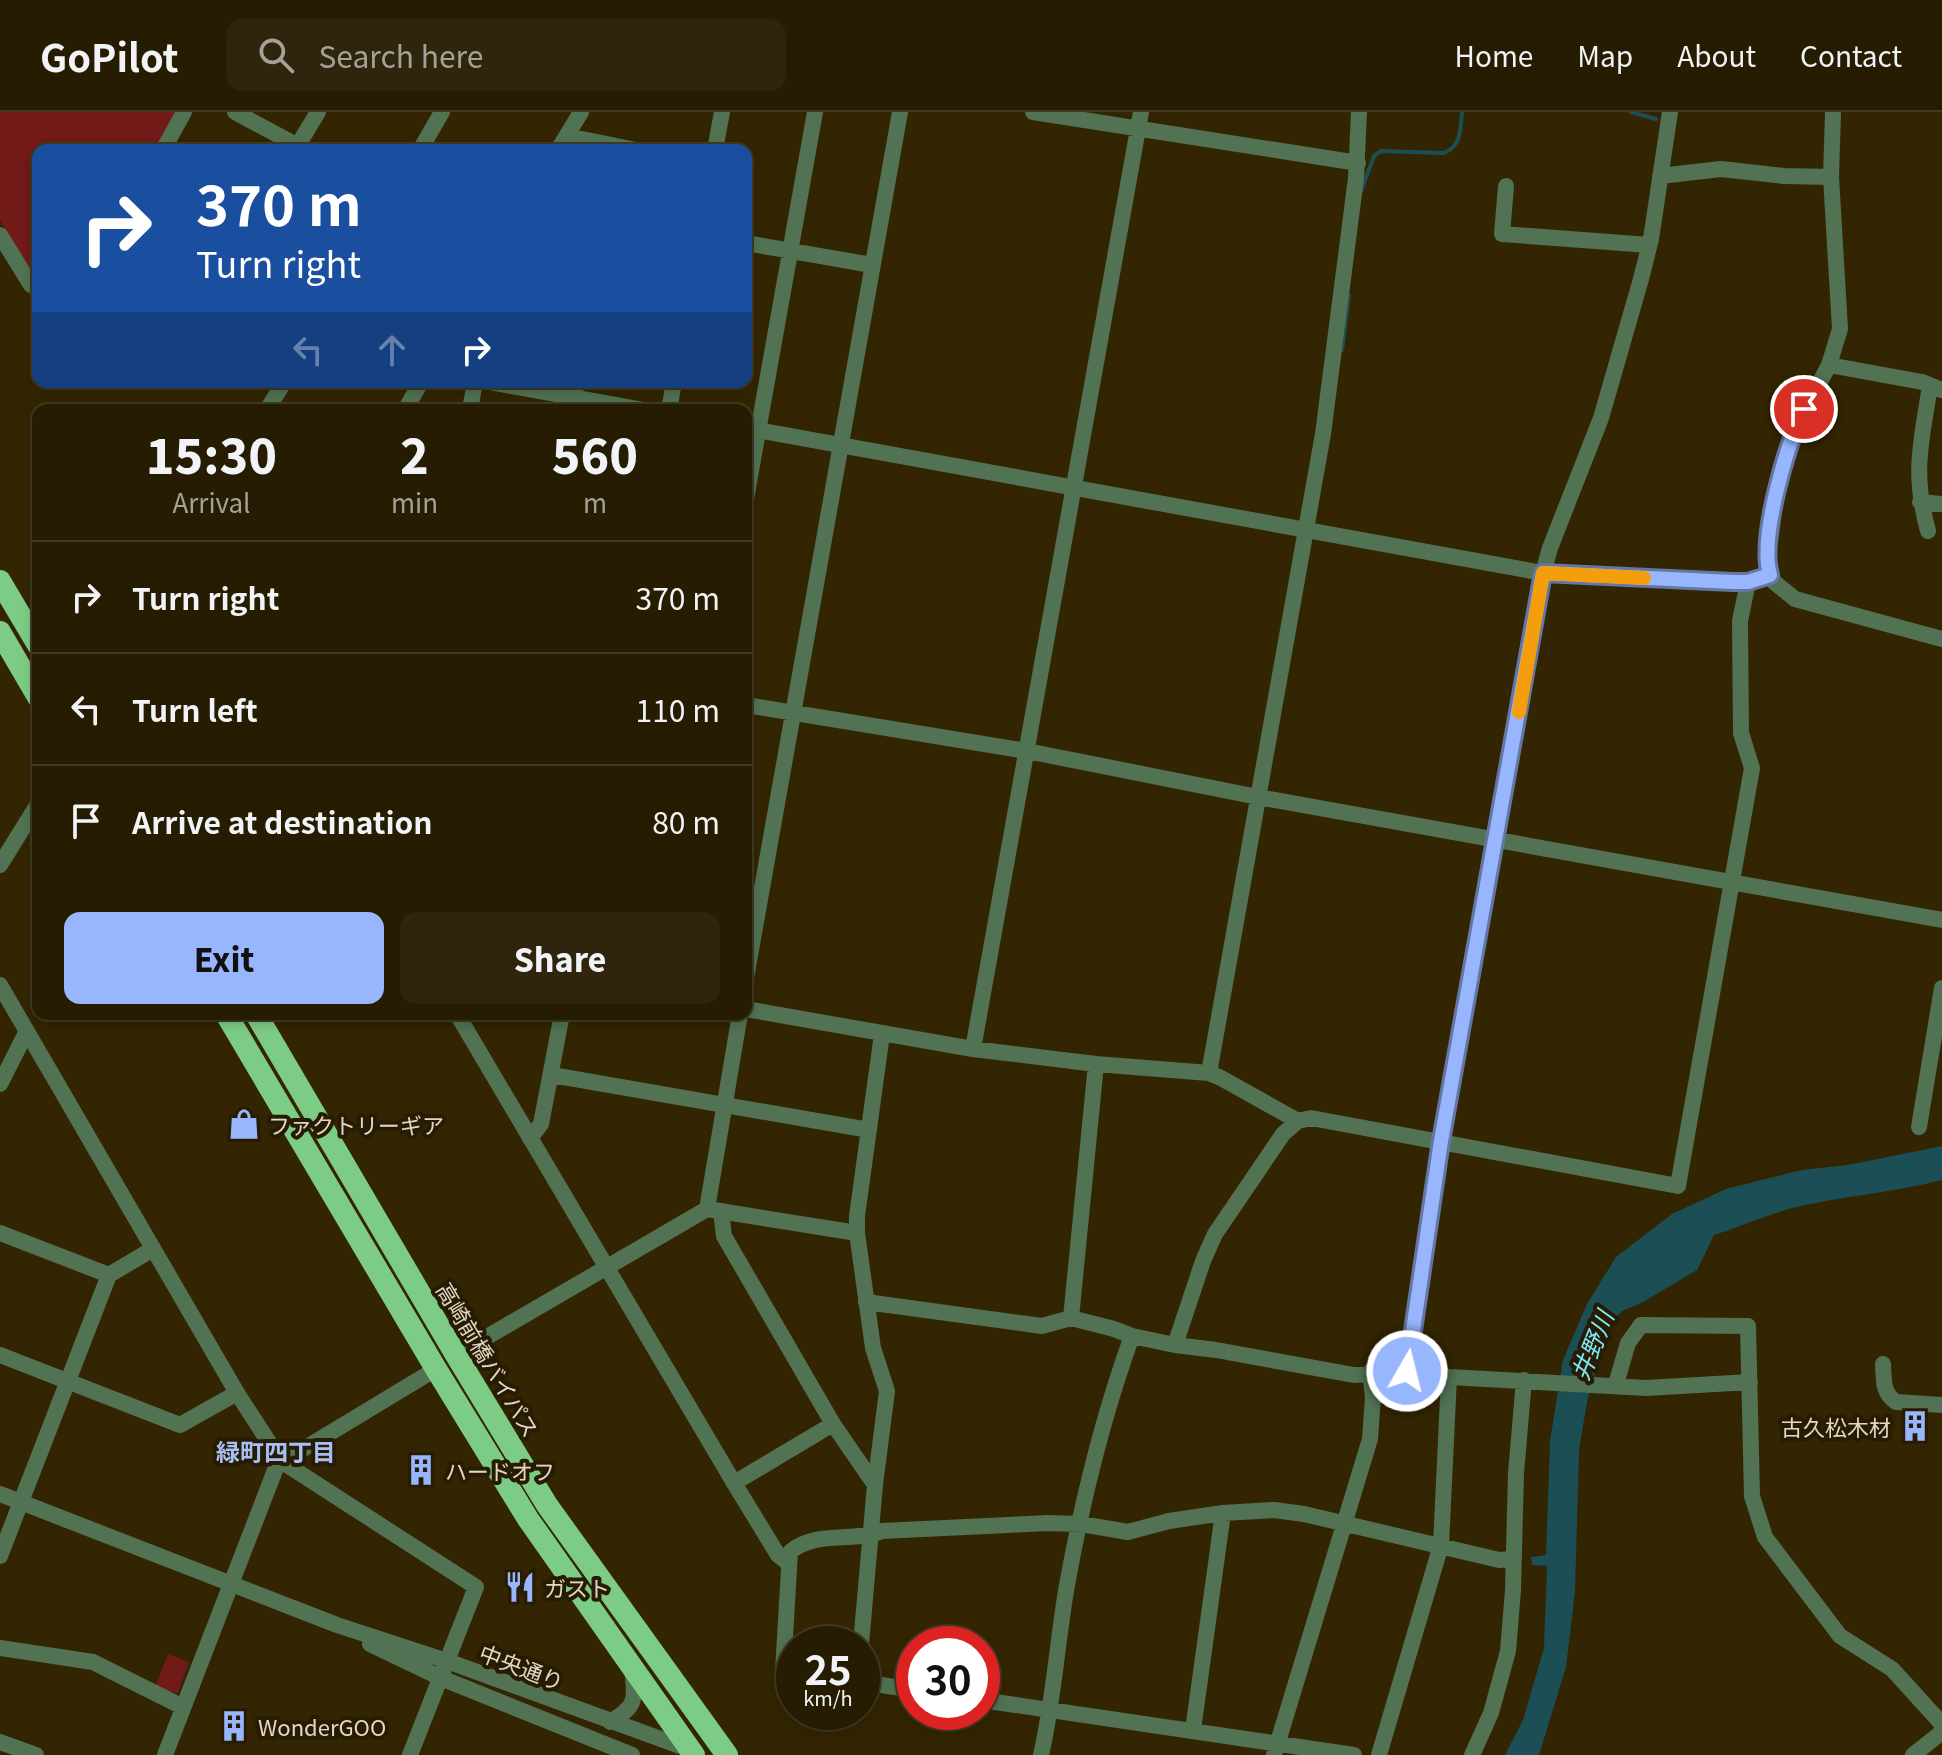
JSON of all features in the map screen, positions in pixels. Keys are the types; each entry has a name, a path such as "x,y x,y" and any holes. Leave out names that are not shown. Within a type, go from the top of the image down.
{"highway":[{"path":"0,581 32,635"},
{"path":"0,632 32,687"},
{"path":"230,1020 528,1519 693,1752"},
{"name":"高崎前橋バイパス","path":"260,1020 547,1505 727,1755"}],"street":[{"path":"166,144 184,112"},
{"path":"235,112 289,144"},
{"path":"298,144 318,112"},
{"path":"423,144 442,112"},
{"path":"563,143 581,112"},
{"path":"716,144 722,112"},
{"path":"815,112 790,251 752,430 1543,573 1748,582 1770,575"},
{"path":"752,943 900,112"},
{"path":"1033,112 1358,163"},
{"path":"973,1049 1141,112"},
{"path":"1209,1073 1334,362 1358,163 1359,112"},
{"path":"1833,112 1831,177 1840,329 1829,365 1798,423 1783,462 1767,556 1770,575 1783,591 1795,599 1942,639"},
{"path":"1407,1371 1441,1141 1543,573 1601,418 1649,245 1660,176 1664,113"},
{"path":"1660,176 1721,169 1784,176 1831,177"},
{"path":"1506,186 1502,234 1649,245"},
{"path":"0,235 32,285"},
{"path":"752,244 872,265"},
{"path":"1829,365 1936,388 1918,462 1920,502 1928,531"},
{"path":"525,388 614,404"},
{"path":"1920,502 1942,504"},
{"path":"1175,1345 1215,1234 1283,1134 1298,1121 1311,1118 1678,1186 1752,768 1741,733 1740,621 1748,582"},
{"path":"752,706 1027,751 1258,797 1942,920"},
{"path":"0,865 32,814"},
{"path":"0,985 237,1393 281,1461 476,1587 410,1755"},
{"path":"1919,1127 1942,988"},
{"path":"752,1010 973,1049 1096,1064 1209,1073 1298,1121"},
{"path":"461,1020 734,1483 778,1555 788,1563"},
{"path":"530,1138 541,1124 561,1020"},
{"path":"739,1020 724,1105 714,1210 724,1236 833,1424 875,1485"},
{"path":"0,1084 26,1033"},
{"path":"862,1626 887,1391 873,1348 857,1233 882,1034"},
{"path":"1071,1318 1096,1064"},
{"path":"552,1075 869,1130"},
{"path":"456,1355 714,1210 857,1233"},
{"path":"0,1233 109,1275"},
{"path":"0,1556 109,1275 153,1249"},
{"path":"866,1302 1042,1326 1071,1318 1175,1345 1354,1375 1407,1371 1449,1377 1646,1388 1750,1382"},
{"path":"1610,1384 1628,1343 1641,1325 1748,1326 1752,1496 1765,1537 1840,1636 1892,1669 1942,1731 1913,1755"},
{"path":"1041,1755 1052,1711 1067,1586 1112,1393 1132,1336"},
{"path":"0,1355 180,1425 237,1393"},
{"path":"1883,1364 1885,1391 1896,1402 1942,1405"},
{"path":"165,1755 229,1585 281,1461 436,1369"},
{"path":"1275,1750 1370,1439 1373,1397 1370,1372"},
{"path":"1379,1755 1441,1545 1449,1377"},
{"path":"1472,1755 1503,1676 1531,1380"},
{"path":"734,1483 833,1424"},
{"name":"中央通り","path":"0,1494 229,1585 693,1752"},
{"path":"785,1626 790,1552 801,1543 831,1537 870,1536 882,1531 1081,1524 1128,1532 1169,1521 1274,1510 1499,1560 1512,1559"},
{"path":"1193,1730 1223,1513"},
{"name":"中央通り","path":"337,1625 400,1660 632,1755"},
{"path":"0,1648 93,1662 183,1707"},
{"path":"610,1722 626,1713 633,1703 632,1669"},
{"path":"1000,1703 1193,1730 1275,1750 1354,1755"},
{"path":"0,1742 36,1755"}],"shaded area":[{"path":"0,112 176,112 158,144 32,144 32,272 0,220"},
{"path":"168,1654 189,1662 178,1693 155,1687"}],"water":[{"name":"井野川","path":"1942,1146 1942,1180 1796,1207 1714,1235 1697,1270 1622,1311 1606,1329 1587,1402 1579,1450 1575,1591 1566,1667 1539,1755 1505,1755 1523,1720 1544,1648 1547,1566 1532,1565 1531,1557 1546,1555 1550,1441 1563,1360 1587,1304 1616,1257 1672,1214 1726,1189 1802,1170 1848,1165"}],"waterway":[{"path":"1361,191 1374,156 1381,151 1444,153 1450,150 1459,136 1462,112"},
{"path":"1631,112 1656,119"},
{"path":"1342,350 1349,295"}],"slow traffic":[{"path":"1519,712 1543,573 1644,578"}],"place":[{"name":"ファクトリーギア","path":"244,1124"},
{"name":"古久松木材","path":"1915,1426"},
{"name":"ハードオフ","path":"421,1470"},
{"name":"ガスト","path":"520,1587"},
{"name":"WonderGOO","path":"234,1726"}],"district":[{"name":"緑町四丁目","path":"276,1450"}],"route":[{"path":"1407,1371 1441,1141 1543,573 1733,582 1759,580 1770,575 1767,556 1779,477 1804,409"}]}
